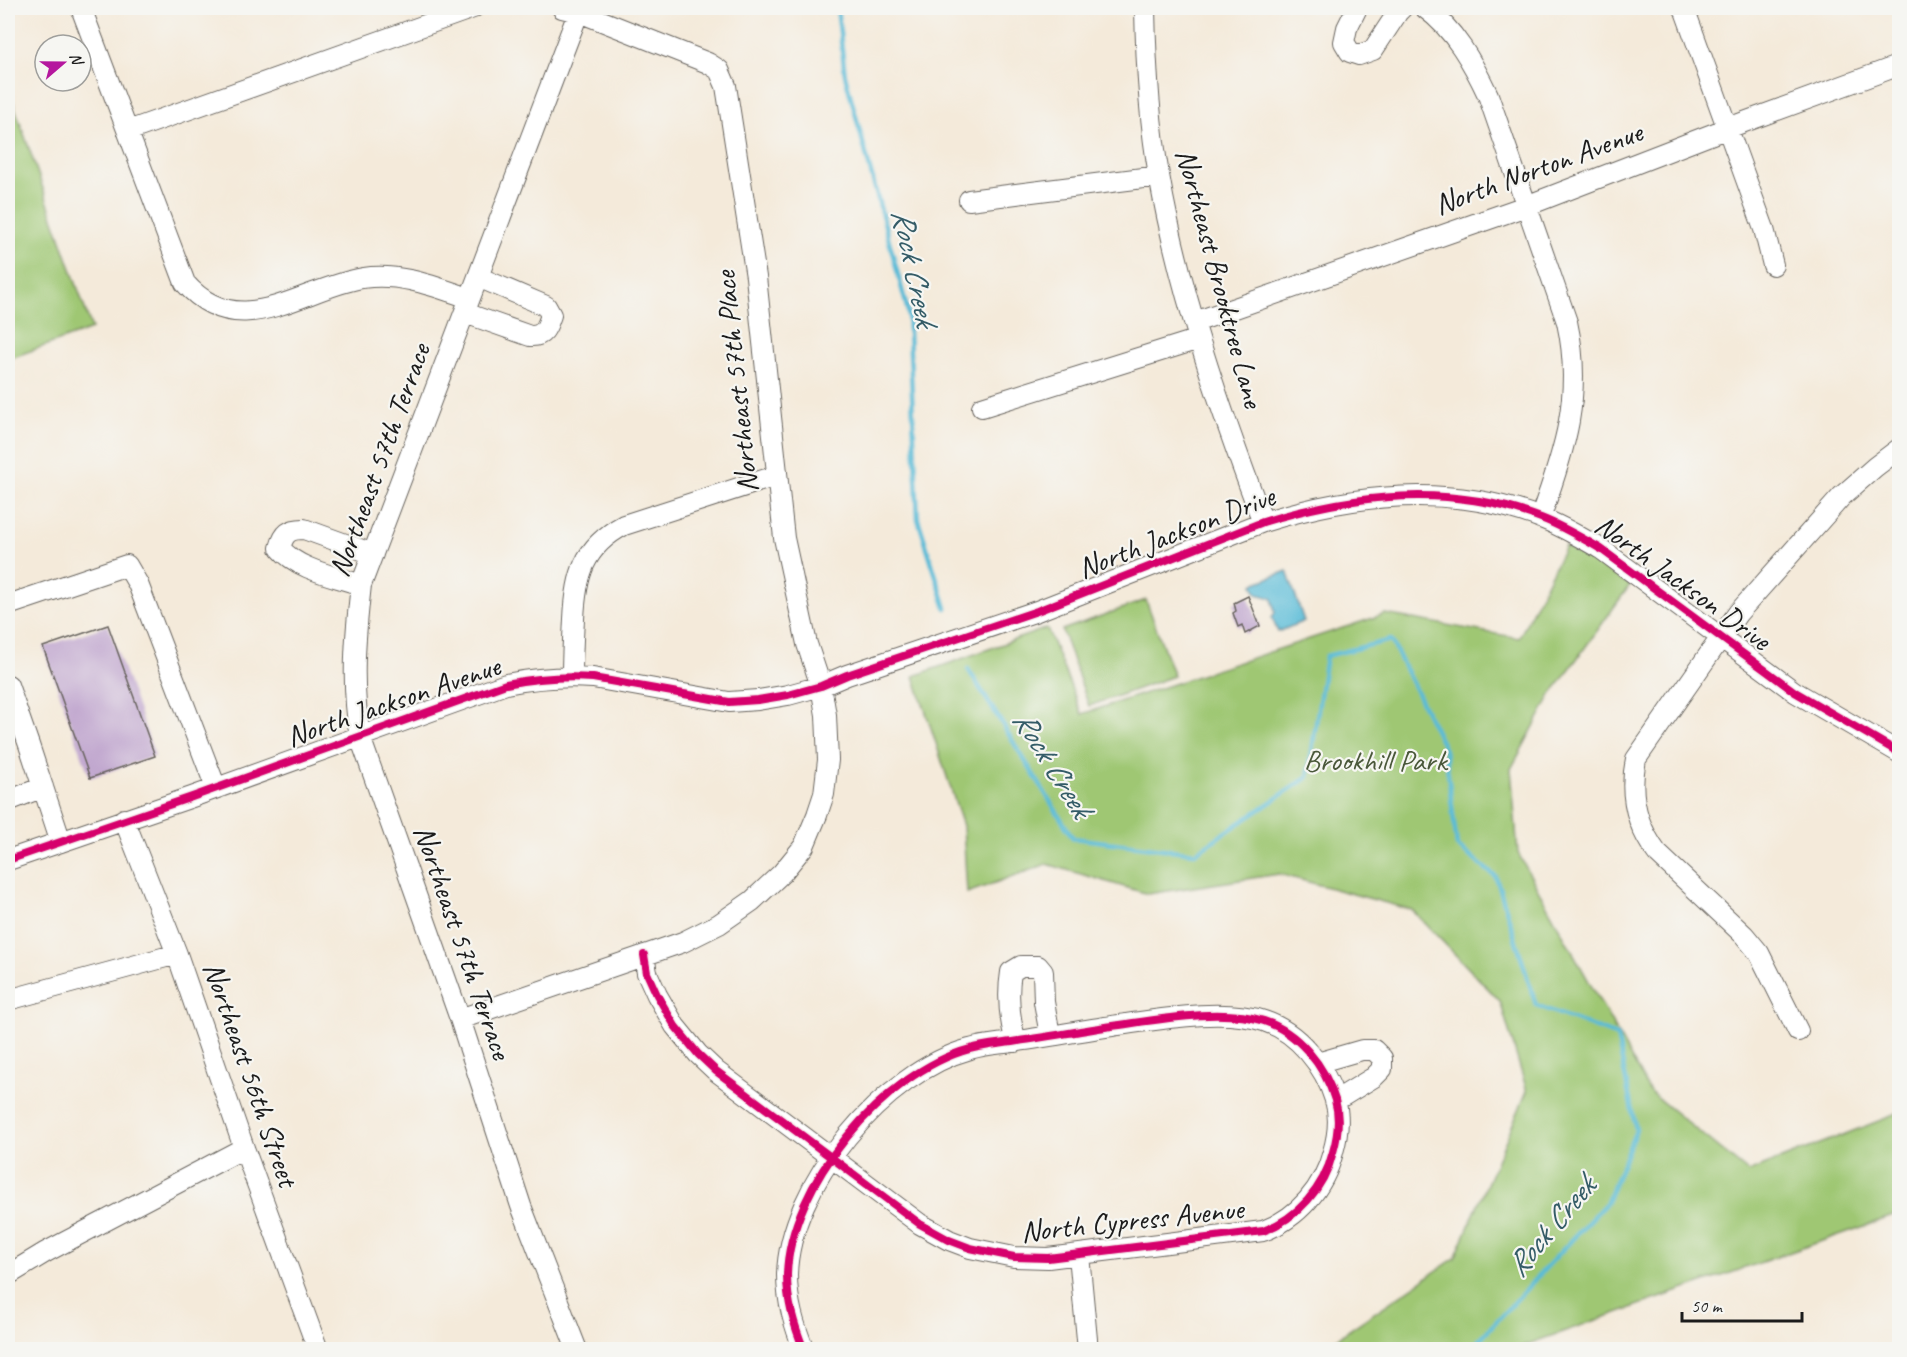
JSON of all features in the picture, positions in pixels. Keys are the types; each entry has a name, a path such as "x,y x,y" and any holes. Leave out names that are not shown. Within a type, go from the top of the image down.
{"street":[{"path":"81,8 185,282 200,297 222,309 238,312 259,311 352,280 374,277 412,280 530,336 543,333 548,326 550,315 546,306 478,277"},
{"path":"128,131 473,8"},
{"name":"Northeast Brooktree Lane","path":"1145,8 1150,109 1168,221 1197,330 1230,434 1263,522"},
{"path":"1357,8 1347,28 1344,42 1350,52 1359,55 1373,51 1402,8"},
{"path":"1425,8 1434,14 1462,48 1488,95 1567,322 1572,343 1573,395 1567,433 1557,471 1540,518"},
{"path":"1684,8 1764,229 1773,265"},
{"name":"Northeast 57th Place","path":"460,1020 682,942 736,913 768,887 804,846 818,815 824,794 828,760 826,715 821,686 807,644 784,538 756,277 726,86 719,70 708,63 574,9"},
{"name":"Northeast 57th Terrace","path":"574,9 478,277 361,585 353,674 360,737 460,1020 521,1206 577,1350"},
{"name":"North Norton Avenue","path":"982,407 1197,330 1899,65"},
{"path":"969,200 1159,176"},
{"path":"1798,1031 1759,953 1744,935 1658,853 1645,834 1637,814 1633,792 1636,759 1738,613 1842,496 1899,448"},
{"path":"572,676 577,585 584,564 605,537 624,525 776,476"},
{"name":"North Jackson Drive","path":"942,643 1037,611 1263,522 1300,511 1346,501 1414,495 1465,498 1498,504 1540,518 1602,549 1795,692 1899,753"},
{"path":"361,585 309,568 286,555 280,548 282,540 286,532 292,529 304,529 373,554"},
{"path":"8,605 127,565 138,584 216,788"},
{"name":"North Jackson Avenue","path":"8,861 506,684 538,678 572,676 729,702 758,700 821,686 942,643"},
{"path":"8,685 61,842"},
{"path":"8,801 43,787"},
{"name":"Northeast 56th Street","path":"124,819 177,954 244,1148 318,1350"},
{"path":"8,1000 177,954"},
{"name":"North Cypress Avenue","path":"644,955 657,995 675,1026 698,1054 716,1071 831,1157 920,1224 960,1244 992,1254 1048,1258 1263,1231 1291,1217 1313,1195 1332,1158 1337,1138 1338,1117 1328,1081 1317,1063 1302,1046 1275,1026 1242,1015 1178,1016 970,1049 944,1059 895,1089 874,1107 831,1157 804,1206 795,1228 787,1275 788,1299 793,1322 804,1350"},
{"path":"1016,1042 1009,1018 1008,991 1011,972 1020,966 1038,966 1043,972 1044,1002 1050,1035"},
{"path":"1317,1063 1362,1050 1374,1050 1382,1058 1382,1069 1374,1077 1335,1101"},
{"path":"8,1275 46,1252 244,1148"},
{"name":"North Cypress Avenue","path":"1079,1254 1088,1350"}],"green space":[{"path":"8,88 92,329 8,359"},
{"name":"Brookhill Park","path":"1565,546 1630,585 1551,695 1511,769 1518,853 1650,1092 1748,1172 1899,1113 1899,1214 1514,1349 1312,1349 1327,1345 1455,1258 1527,1091 1500,1001 1412,910 1279,874 1148,894 1047,864 967,893 963,826 914,676 1047,628 1082,714 1385,614 1519,638"},
{"path":"1146,600 1174,676 1089,706 1062,630"}],"water":[{"path":"1287,571 1304,621 1278,632 1272,618 1275,612 1272,598 1257,594 1253,584"}],"building":[{"path":"1248,596 1260,626 1245,634 1242,625 1238,627 1233,613 1236,611 1234,603"},
{"path":"108,625 155,756 90,778 43,647"}],"waterway":[{"name":"Rock Creek","path":"837,8 845,75 908,312 918,519 946,608"},
{"name":"Rock Creek","path":"968,669 1073,838 1195,853 1308,777 1326,656 1391,640 1445,750 1457,846 1496,877 1536,1005 1617,1036 1636,1130 1607,1202 1478,1341 1476,1350"}],"cycle path":[{"path":"8,860 192,797 506,684 528,680 582,677 729,702 788,695 821,686 847,675 1037,611 1263,522 1332,505 1402,496 1472,500 1507,507 1564,528 1601,549 1795,692 1900,753"},
{"path":"644,955 647,973 675,1026 698,1054 716,1071 920,1224 949,1240 970,1248 1014,1257 1048,1258 1263,1231 1276,1225 1308,1200 1329,1165 1338,1126 1337,1106 1330,1087 1317,1063 1288,1033 1264,1021 1229,1015 1168,1018 985,1046 970,1049 938,1062 905,1081 875,1107 847,1137 823,1170 804,1205 792,1240 787,1275 792,1313 804,1350"}]}
